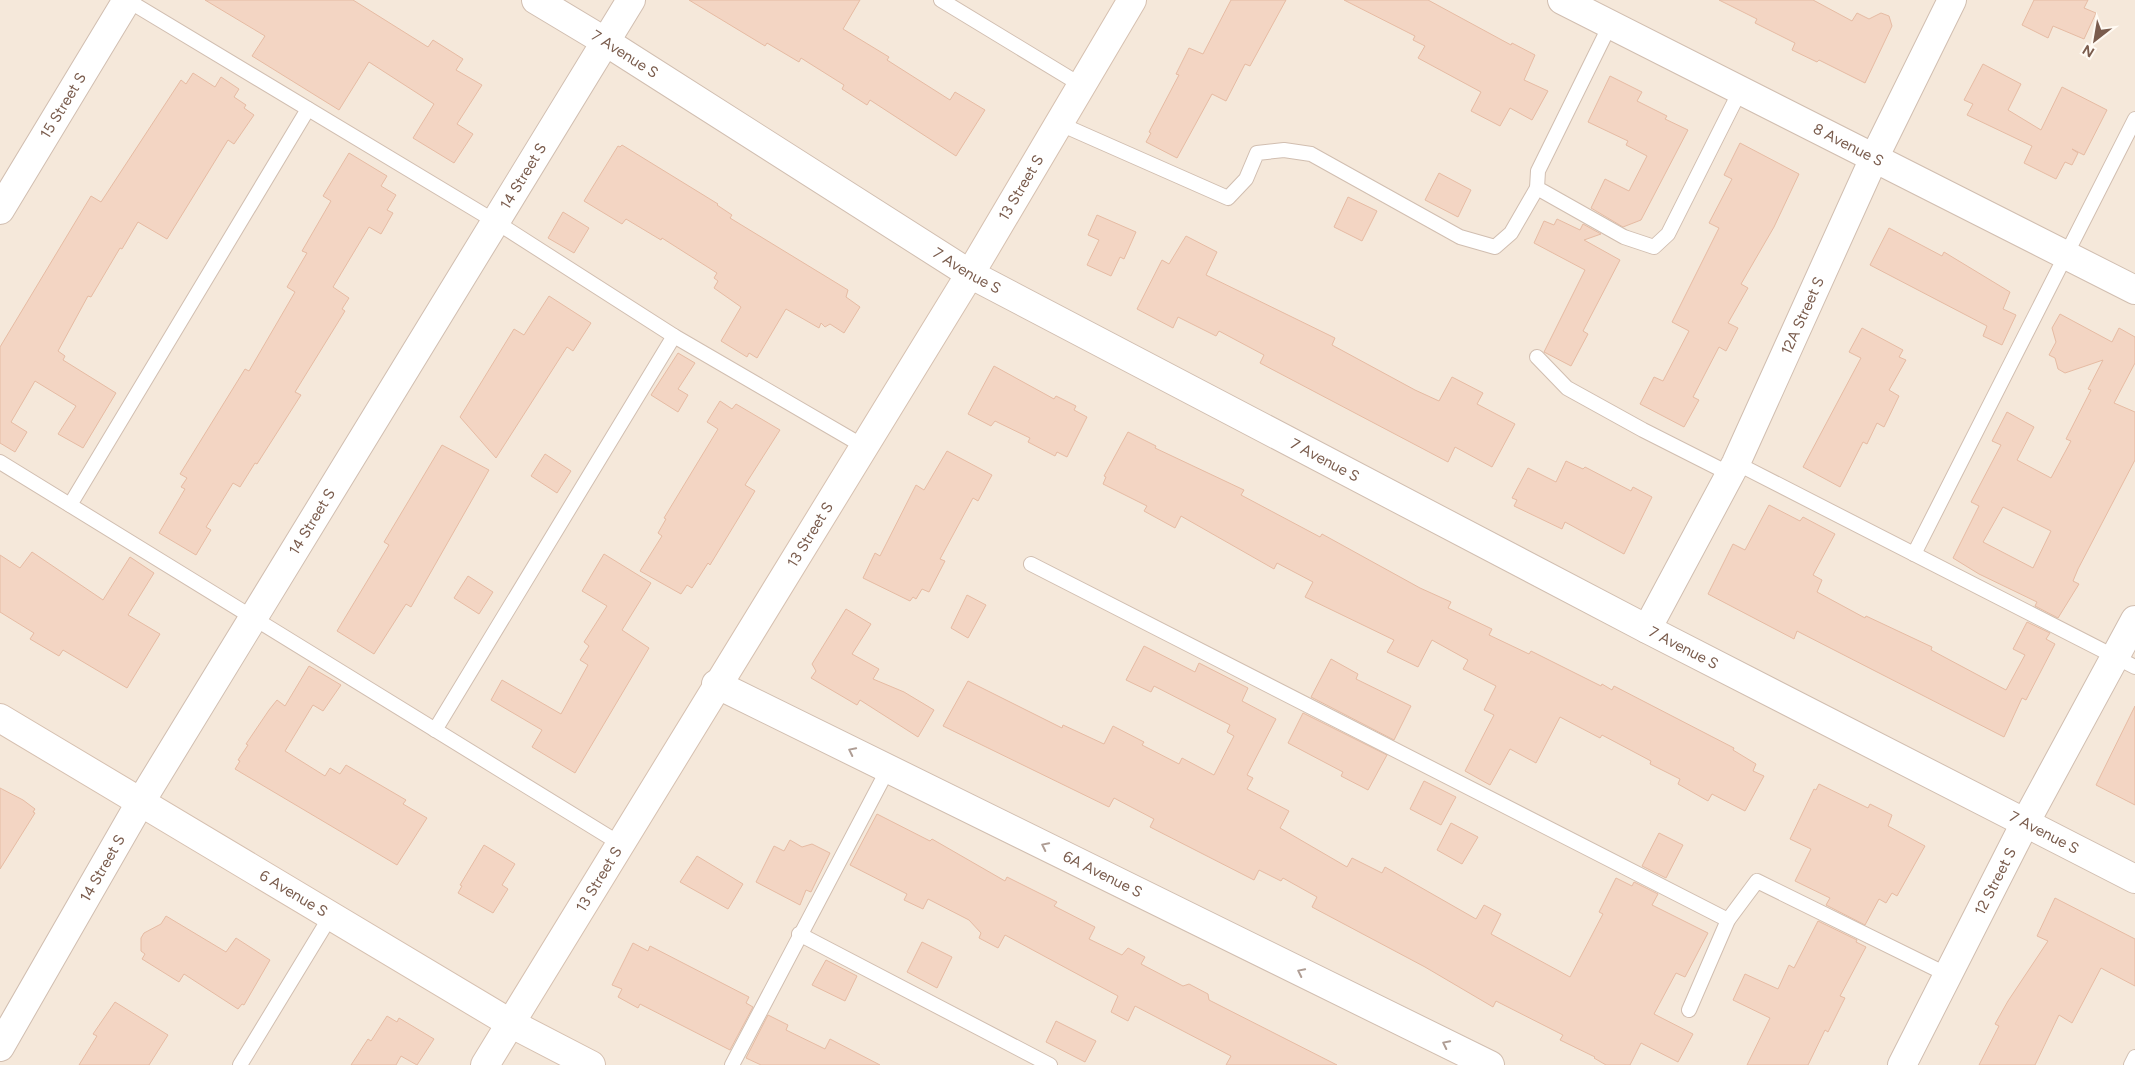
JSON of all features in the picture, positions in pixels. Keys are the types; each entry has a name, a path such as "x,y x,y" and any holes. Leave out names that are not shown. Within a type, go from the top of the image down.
{"street":[{"name":"15 Street S","path":"0,210 127,0"},
{"name":"7 Avenue S","path":"536,0 606,42 970,274 1647,629 2135,879"},
{"name":"14 Street S","path":"0,1047 140,804 631,0"},
{"name":"13 Street S","path":"484,1065 716,684 970,274 1132,0"},
{"name":"8 Avenue S","path":"1562,0 2135,290"},
{"name":"12A Street S","path":"1647,629 1733,468 1874,158 1952,0"},
{"name":"12 Street S","path":"1902,1065 2025,823 2125,662 2135,620"},
{"name":"6A Avenue S","path":"716,684 1490,1065"},
{"name":"6 Avenue S","path":"0,718 140,804 510,1023 591,1065"}],"lane":[{"path":"127,0 496,222 674,336 863,446"},
{"path":"941,0 1081,85"},
{"path":"1058,123 1228,198 1246,179 1257,153 1284,150 1311,154 1460,237 1496,247 1511,233 1536,188 1538,171 1610,25"},
{"path":"1536,188 1624,236 1654,247 1668,234 1741,89"},
{"path":"70,505 308,109"},
{"path":"1914,554 2135,119"},
{"path":"435,730 674,336"},
{"path":"1537,358 1567,388 1643,430 1733,468 1914,554 2125,662"},
{"path":"0,462 619,842"},
{"path":"1031,564 1728,920"},
{"path":"732,1065 799,934 888,769"},
{"path":"1689,1010 1728,920 1757,881 1948,975"},
{"path":"240,1065 330,917"},
{"path":"799,934 1050,1065"},
{"path":"2131,1065 2135,1057"}],"shaded area":[{"path":"0,0 2135,0 2135,1065 0,1065"}],"building":[{"path":"205,0 353,0 428,47 433,40 463,59 456,70 482,85 457,124 473,134 454,163 413,138 434,104 369,62 339,110 252,56 265,36"},
{"path":"689,0 860,0 843,29 889,57 887,60 950,100 955,92 985,110 956,156 870,100 867,105 842,89 844,85 801,58 799,62 767,43 765,46"},
{"path":"1231,0 1286,0 1250,66 1245,64 1226,101 1212,94 1177,158 1146,142 1151,133 1149,132 1179,75 1176,74 1189,48 1203,54"},
{"path":"1344,0 1428,0 1511,45 1512,43 1535,55 1524,80 1548,91 1532,120 1510,108 1500,126 1471,111 1481,92 1418,58 1425,46 1413,40 1415,36"},
{"path":"1719,0 1813,0 1852,21 1857,13 1869,19 1881,13 1889,16 1892,26 1865,83 1819,60 1817,62 1792,50 1795,43 1755,23 1757,19"},
{"path":"2034,0 2088,0 2084,8 2096,13 2084,39 2053,26 2048,38 2022,25"},
{"path":"1983,64 2021,84 2008,110 2041,130 2062,87 2107,110 2084,155 2072,149 2078,153 2072,165 2065,162 2056,179 2024,163 2032,146 1967,115 1973,104 1964,100"},
{"path":"193,73 215,87 221,77 239,89 234,97 246,105 244,108 254,115 234,144 228,140 167,239 138,222 91,297 88,296 58,351 65,356 63,360 116,393 83,448 58,434 76,406 35,381 11,422 27,432 15,452 0,443 0,347 91,196 101,202 181,80 186,84"},
{"path":"1610,76 1642,92 1637,101 1667,116 1665,119 1688,130 1641,220 1623,227 1591,208 1605,179 1629,191 1647,156 1626,145 1628,141 1588,122"},
{"path":"1740,143 1799,174 1774,227 1741,284 1748,288 1728,323 1738,328 1726,351 1719,347 1693,397 1699,400 1684,427 1640,404 1654,377 1663,381 1689,331 1672,322 1719,228 1709,223 1732,179 1724,175"},
{"path":"622,145 718,204 732,215 730,218 848,290 846,297 860,307 844,333 830,324 825,327 821,323 819,328 786,309 757,358 749,353 747,357 721,341 741,307 714,288 718,281 714,278 717,273 662,238 661,240 626,219 622,224 584,201 618,146"},
{"path":"349,153 387,176 381,186 396,195 387,210 393,213 381,234 369,227 333,287 349,298 342,309 345,311 295,392 301,395 240,487 233,483 206,527 211,530 196,555 159,533 185,489 181,487 187,478 180,474 245,369 249,371 295,292 287,287 307,253 302,251 331,201 323,196"},
{"path":"1439,173 1471,190 1458,217 1425,200"},
{"path":"1348,197 1377,211 1362,241 1334,227"},
{"path":"563,212 589,228 574,253 548,238"},
{"path":"1097,215 1136,232 1124,259 1120,257 1111,276 1087,265 1099,240 1088,235"},
{"path":"1557,219 1580,230 1583,224 1601,234 1584,240 1620,260 1583,331 1588,334 1571,366 1544,352 1585,270 1534,243 1544,221 1554,225"},
{"path":"1889,228 1942,256 1944,252 2010,292 2003,309 2016,315 2002,345 1983,336 1987,326 1870,265"},
{"path":"1186,236 1217,252 1206,275 1335,338 1332,345 1415,390 1439,401 1452,377 1483,393 1477,404 1515,424 1492,467 1455,447 1448,462 1260,363 1264,355 1219,331 1216,336 1178,317 1173,328 1137,309 1162,260 1169,264"},
{"path":"549,296 591,323 573,351 567,347 496,458 460,417 514,329 524,335"},
{"path":"2060,314 2112,342 2119,328 2135,337 2135,363 2114,403 2135,412 2135,460 2078,569 2073,581 2079,584 2058,618 2035,606 2037,602 1979,574 1953,558 1979,506 1971,502 2001,445 1992,441 2007,412 2034,427 2017,460 2051,478 2071,441 2066,439 2091,390 2088,389 2103,360 2065,373 2058,369 2055,358 2049,355 2056,342 2052,328","holes":["2003,507 2051,531 2033,568 1983,542"]},
{"path":"1862,328 1903,350 1899,357 1906,360 1889,390 1899,396 1884,427 1877,423 1867,444 1863,442 1840,487 1803,467 1861,358 1849,352"},
{"path":"678,353 695,363 678,389 688,395 678,412 651,395"},
{"path":"994,366 1054,399 1056,396 1076,406 1074,410 1087,417 1067,457 1057,452 1055,456 1028,442 1030,438 995,421 991,426 968,414"},
{"path":"720,401 732,409 736,404 780,430 745,485 755,491 710,565 708,563 692,588 687,585 681,594 640,571 662,536 658,533 666,519 664,518 718,429 707,422"},
{"path":"1128,432 1156,446 1155,448 1244,490 1241,495 1320,537 1322,534 1420,588 1451,602 1448,608 1492,629 1489,635 1529,654 1531,651 1601,686 1602,684 1612,690 1614,686 1734,748 1733,750 1756,764 1753,771 1764,776 1745,811 1712,794 1708,801 1678,784 1680,779 1650,764 1651,761 1602,735 1600,738 1560,717 1536,763 1510,749 1490,785 1465,771 1494,715 1484,710 1496,686 1463,669 1468,660 1432,640 1418,667 1387,652 1394,640 1305,597 1313,582 1277,563 1274,569 1181,516 1175,528 1144,511 1147,506 1103,484 1106,477 1104,476"},
{"path":"442,445 489,470 411,607 406,604 374,654 337,631 389,545 384,542"},
{"path":"947,451 992,475 978,501 973,498 940,559 945,561 929,592 922,589 916,599 913,597 910,601 863,578 875,553 880,556 916,485 924,490"},
{"path":"545,454 571,471 557,493 531,476"},
{"path":"1566,461 1583,469 1585,467 1631,491 1633,487 1652,497 1624,554 1565,522 1562,529 1514,506 1517,500 1512,498 1528,468 1556,482"},
{"path":"1769,505 1800,521 1803,517 1835,534 1813,575 1822,580 1817,592 1865,618 1866,616 1932,647 1931,650 2006,690 2025,655 2013,649 2027,622 2050,633 2046,639 2055,644 2026,700 2022,698 2004,737 1797,631 1794,639 1708,594 1733,544 1745,550"},
{"path":"32,552 103,600 130,557 154,573 128,615 160,634 127,688 63,650 59,656 30,639 34,633 0,612 0,555 20,568"},
{"path":"604,554 651,583 622,630 649,648 575,773 532,747 542,730 491,700 502,680 561,714 588,665 580,660 589,646 584,642 607,606 582,591"},
{"path":"468,576 493,592 479,614 454,598"},
{"path":"967,595 986,605 968,638 951,628"},
{"path":"846,609 871,624 852,654 879,669 873,679 904,692 934,710 918,737 860,700 857,705 811,678 816,671 812,664"},
{"path":"1144,646 1195,672 1199,663 1248,688 1242,701 1276,719 1247,775 1253,778 1247,789 1289,811 1280,828 1347,867 1352,858 1382,873 1385,867 1476,919 1484,905 1501,914 1491,934 1570,977 1603,914 1599,912 1616,878 1632,886 1634,882 1658,894 1652,905 1708,933 1685,977 1676,973 1654,1014 1693,1034 1678,1062 1641,1043 1630,1065 1606,1065 1595,1057 1560,1040 1563,1035 1496,1001 1493,1007 1425,967 1312,907 1317,897 1283,878 1281,881 1259,870 1254,880 1150,827 1154,819 1114,798 1109,807 943,726 968,681 1062,728 1063,725 1104,744 1113,726 1144,742 1142,745 1179,764 1182,758 1214,775 1234,736 1227,732 1230,725 1154,686 1151,692 1126,680"},
{"path":"1331,659 1358,674 1356,679 1411,706 1394,740 1311,697"},
{"path":"309,666 341,685 323,711 313,705 285,751 325,776 330,768 340,774 346,765 406,800 403,804 427,818 397,865 235,769 240,761 238,760 248,745 246,744 269,710 277,700 285,706"},
{"path":"2135,706 2135,805 2096,785"},
{"path":"1303,713 1387,755 1368,790 1341,776 1343,772 1288,743"},
{"path":"1424,781 1456,797 1441,825 1410,809"},
{"path":"1819,784 1868,808 1870,804 1892,815 1888,826 1925,846 1897,896 1892,893 1886,903 1879,899 1865,925 1826,905 1830,898 1795,881 1811,849 1790,839 1814,789 1816,790"},
{"path":"0,788 23,800 35,809 33,812 35,813 0,869"},
{"path":"877,814 930,841 932,839 1005,881 1007,877 1057,902 1054,906 1095,927 1089,939 1122,955 1128,948 1145,957 1141,964 1183,986 1189,984 1208,994 1209,1000 1337,1065 1226,1065 1231,1056 1135,1006 1128,1021 1111,1012 1118,996 1005,935 998,948 979,938 981,933 969,920 928,899 923,909 904,900 907,894 850,865"},
{"path":"1451,823 1478,837 1462,864 1437,850"},
{"path":"1659,833 1683,845 1666,878 1642,866"},
{"path":"790,840 802,847 812,844 830,853 811,892 806,890 800,905 756,882 774,846 784,851"},
{"path":"484,845 515,864 502,885 508,889 493,913 458,893 462,886 460,885"},
{"path":"697,856 743,884 728,909 680,882"},
{"path":"2055,898 2135,939 2135,986 2101,968 2072,1023 2059,1015 2035,1065 1979,1065 1999,1026 1995,1024 2048,941 2037,936"},
{"path":"166,916 226,952 236,938 270,960 244,1005 242,1004 238,1009 184,974 179,982 142,959 145,954 141,951 141,938 144,933 161,924"},
{"path":"1818,921 1857,940 1856,942 1866,947 1840,996 1845,998 1828,1032 1825,1030 1808,1065 1747,1065 1770,1018 1733,1000 1745,974 1778,989 1789,965 1794,968"},
{"path":"922,942 952,957 937,988 907,972"},
{"path":"633,943 648,951 650,946 749,997 746,1003 753,1007 730,1050 640,1004 638,1008 618,997 622,989 612,985"},
{"path":"826,960 857,976 845,1001 812,985"},
{"path":"115,1002 168,1035 149,1065 79,1065 97,1036 93,1034"},
{"path":"768,1015 788,1025 786,1030 825,1049 830,1039 880,1065 761,1065 746,1058"},
{"path":"387,1016 397,1022 399,1018 434,1039 417,1065 401,1056 396,1065 351,1065 368,1039 371,1041"},
{"path":"1056,1021 1096,1041 1085,1062 1046,1042"}]}
